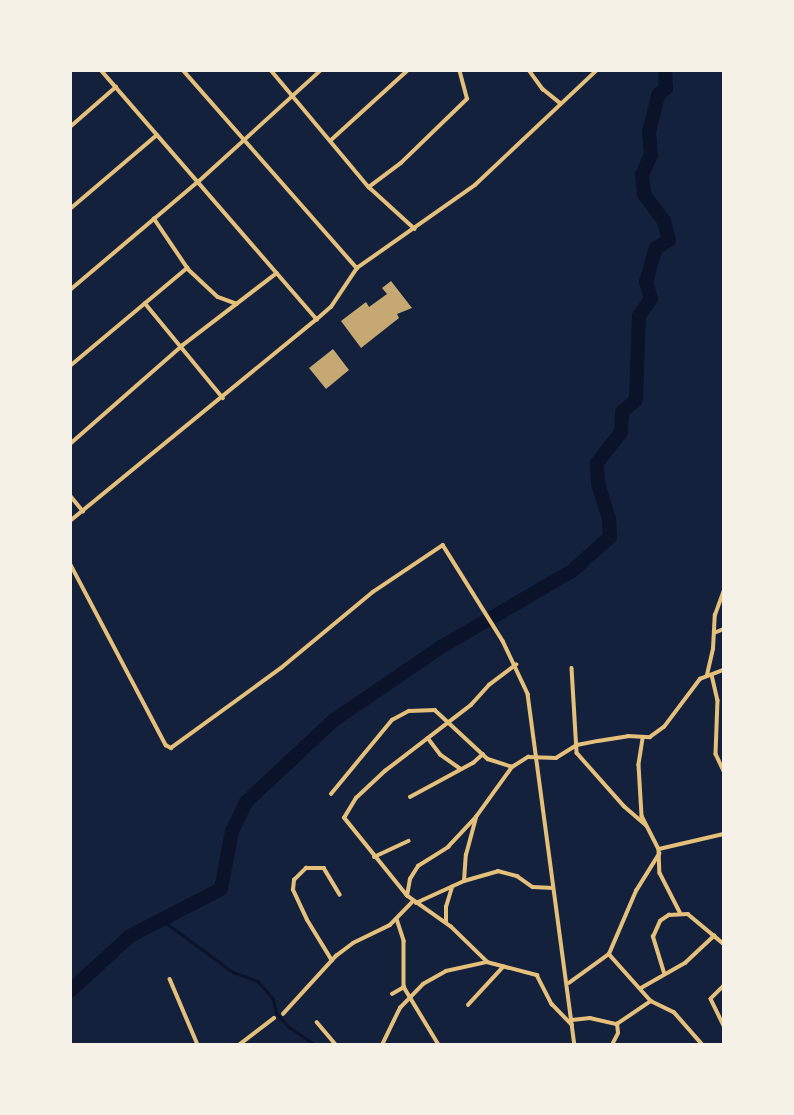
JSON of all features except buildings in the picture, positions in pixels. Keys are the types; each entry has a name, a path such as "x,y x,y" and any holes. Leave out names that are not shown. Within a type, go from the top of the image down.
{"street":[{"path":"101,70 317,319"},
{"path":"183,70 358,268"},
{"path":"271,70 369,187 415,230"},
{"path":"70,290 198,182 321,70"},
{"path":"330,141 408,70"},
{"path":"369,187 401,163 467,99 459,70"},
{"path":"529,70 542,89 560,103"},
{"path":"70,521 331,307 358,268 415,230 482,178 597,70"},
{"path":"70,128 116,87"},
{"path":"70,209 157,135"},
{"path":"154,219 187,268 218,297 237,304"},
{"path":"70,366 187,268"},
{"path":"70,444 183,345 277,273"},
{"path":"145,303 183,345 223,398"},
{"path":"70,495 83,511"},
{"path":"70,564 166,745 171,748 281,668 373,592 443,545 516,664 528,694 552,888 569,983 575,1045"},
{"path":"724,590 715,615 709,674 718,701 716,754 724,771"},
{"path":"714,633 724,629"},
{"path":"516,664 488,685 471,705 377,778 345,815 345,822 407,896 446,923 487,962 537,975 552,1004 572,1026"},
{"path":"572,668 579,757 646,825"},
{"path":"407,896 410,879 418,866 448,846 476,817 512,767 537,755 556,758 577,746 618,737 643,739 664,727 695,684 709,674 724,670"},
{"path":"331,794 399,715 429,708 440,713 493,763 512,767"},
{"path":"428,738 441,755 461,769"},
{"path":"643,739 639,776 646,825 659,852 660,873 680,912"},
{"path":"411,797 483,754"},
{"path":"464,881 466,855 476,817"},
{"path":"569,983 609,954 636,891 659,852 724,834"},
{"path":"374,857 409,841"},
{"path":"332,961 306,920 293,890 294,880 306,868 324,868 340,895"},
{"path":"283,1014 332,961 353,943 397,919 414,902 464,881 498,871 511,873 533,887 552,888"},
{"path":"446,923 446,907 452,887"},
{"path":"664,974 653,937 664,917 680,912 688,914 724,944"},
{"path":"397,919 404,940 404,986 439,1045"},
{"path":"641,988 685,963 714,936"},
{"path":"609,954 651,1002 674,1012 703,1045"},
{"path":"382,1045 400,1008 423,984 446,971 487,962"},
{"path":"468,1005 503,967"},
{"path":"170,979 198,1045"},
{"path":"392,994 404,986"},
{"path":"724,986 711,999 724,1026"},
{"path":"572,1020 590,1018 617,1024 651,1002"},
{"path":"239,1045 274,1018"},
{"path":"317,1022 336,1045"},
{"path":"612,1045 618,1033 617,1024"}],"waterway":[{"path":"70,991 130,936 221,889 232,831 246,802 334,720 441,647 572,571 610,537 609,519 598,484 597,463 621,432 622,412 636,400 639,316 651,299 646,282 656,248 669,240 664,221 644,194 642,175 651,155 649,132 658,95 666,88 665,70"},
{"path":"162,920 233,972 258,981 273,998 277,1014 289,1027 316,1045"}]}
